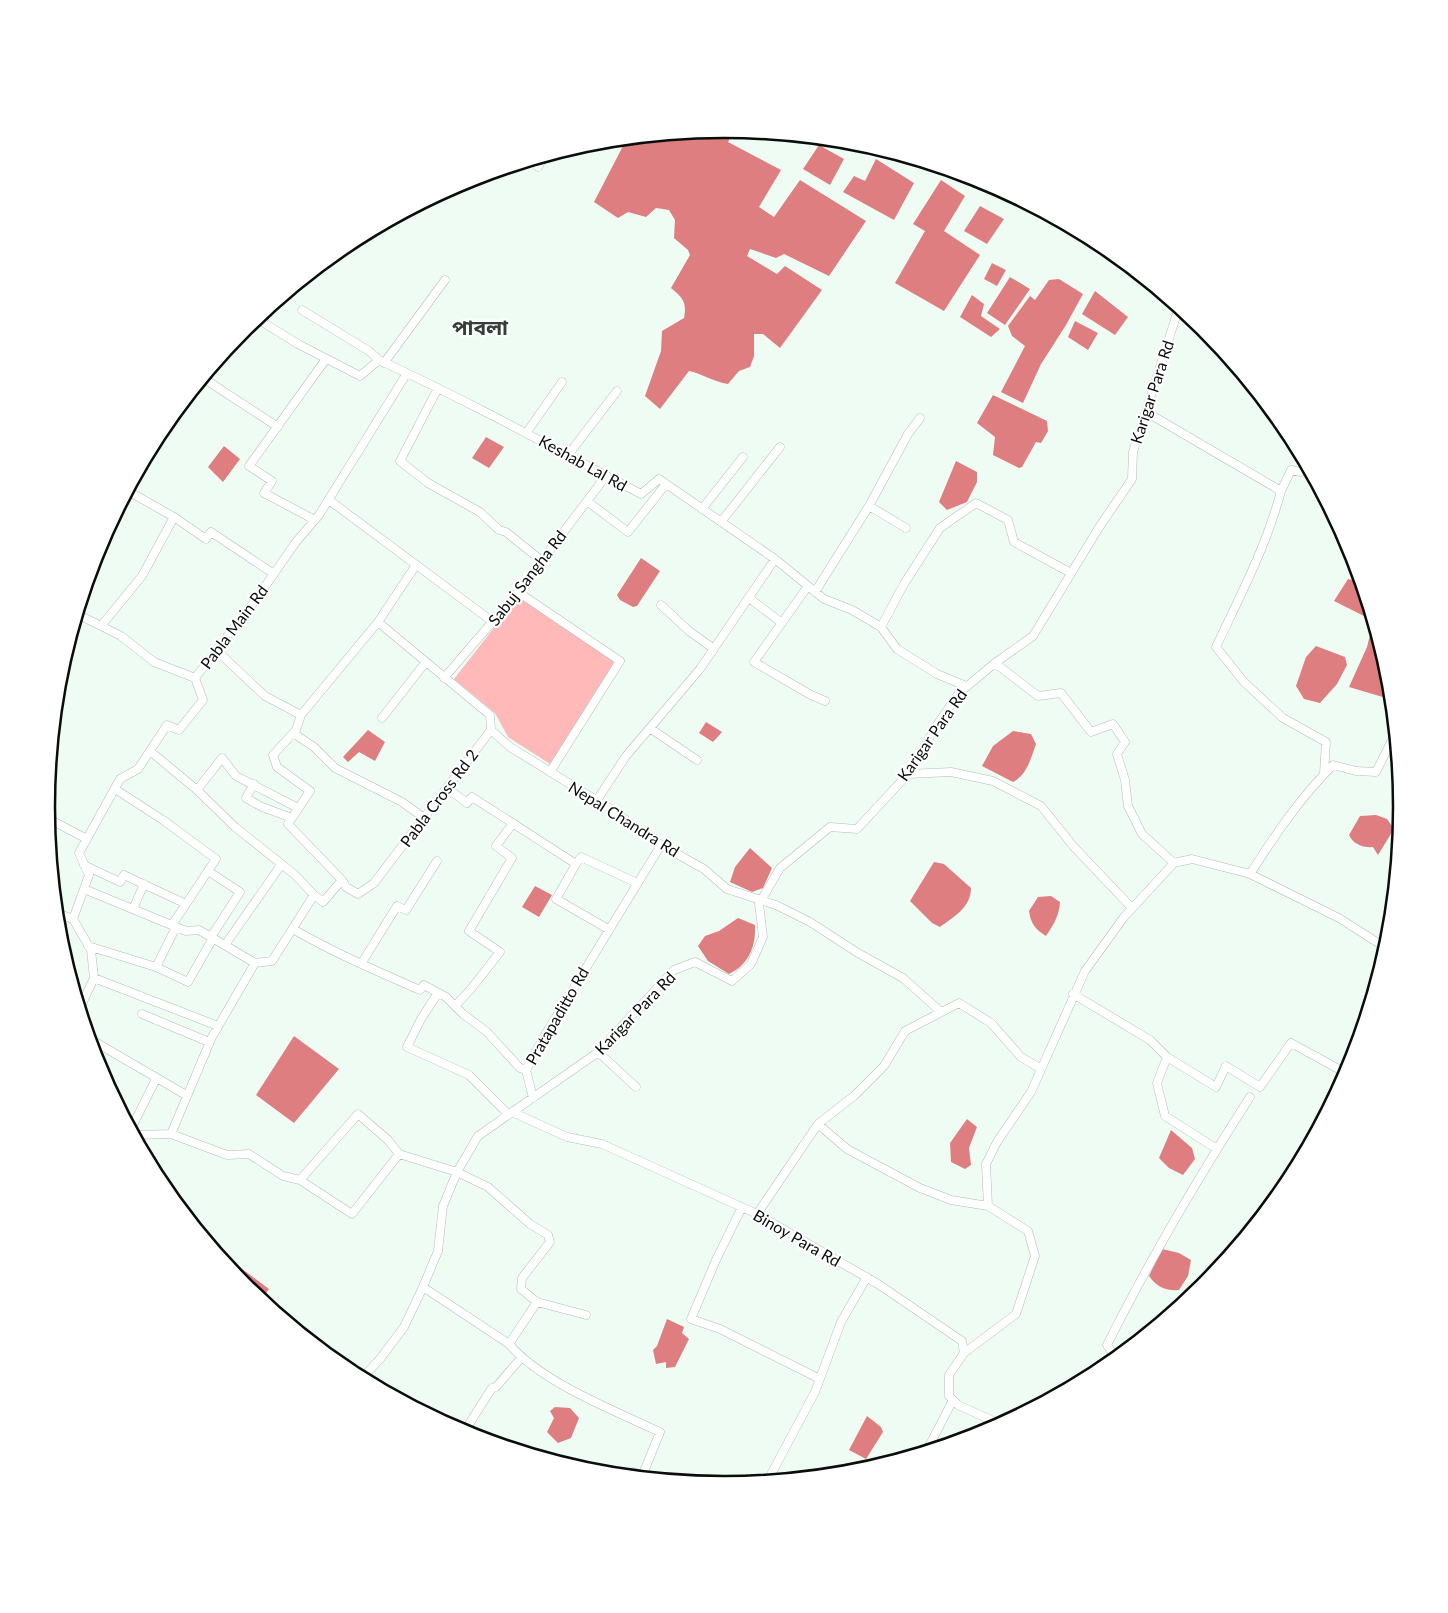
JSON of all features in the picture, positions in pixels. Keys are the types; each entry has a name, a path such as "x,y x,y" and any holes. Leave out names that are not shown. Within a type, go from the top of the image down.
{"street":[{"path":"538,167 540,163"},
{"path":"262,323 360,376 382,361 445,280"},
{"name":"Keshab Lal Rd","path":"302,310 382,361 527,432 641,494 658,479 666,484"},
{"name":"Karigar Para Rd","path":"533,1098 598,1052 674,970 695,962 732,981 751,964 763,937 760,900 780,868 798,850 830,827 857,829 908,774 939,722 966,686 1033,636 1098,529 1132,479 1132,452 1177,315"},
{"path":"315,520 264,493 272,481 249,466 326,358"},
{"name":"Pabla Main Rd","path":"74,919 89,875 79,853 120,779 138,769 167,725 179,730 203,700 195,678 329,500 407,373"},
{"path":"208,381 278,427"},
{"path":"527,432 562,382"},
{"path":"438,388 400,461 428,483 480,512 499,530 506,532 542,560"},
{"path":"568,455 617,391"},
{"path":"1146,412 1281,491"},
{"path":"815,592 869,506 908,434 920,418"},
{"path":"721,522 780,447"},
{"path":"702,509 743,457"},
{"path":"1302,470 1300,472 1291,470 1281,491 1276,511 1252,572 1216,647 1244,682 1283,718 1326,742 1324,773"},
{"name":"Sabuj Sangha Rd","path":"444,678 518,592 606,476"},
{"path":"587,501 628,532 666,484 775,559 824,599 852,610 881,627 898,648 938,674 966,686"},
{"path":"133,494 174,517 206,539 211,532 274,574"},
{"path":"329,500 493,622"},
{"path":"881,627 904,584 940,528 976,503 1008,520 1014,542 1071,573"},
{"path":"869,506 906,528"},
{"path":"101,626 142,576 174,517"},
{"path":"597,800 626,756 651,729 714,649 775,559"},
{"path":"150,751 197,790 235,827 294,874 323,902 342,880 288,824 310,791 277,767 273,756 293,733 301,716 378,622 416,565"},
{"path":"808,586 754,662 825,701"},
{"path":"518,592 620,661 550,772"},
{"path":"749,598 782,623"},
{"path":"660,605 714,649"},
{"path":"83,617 121,636 154,662 195,678"},
{"path":"378,622 425,663 490,715 492,730"},
{"path":"216,650 265,696 301,716"},
{"path":"382,718 425,663"},
{"path":"995,663 1038,696 1061,693 1091,732 1112,724 1125,742 1117,754 1125,780 1128,806 1142,834 1174,863"},
{"path":"651,729 697,760"},
{"name":"Nepal Chandra Rd","path":"492,730 510,747 597,800 661,845 704,868 727,889 760,900 810,922 858,953 903,978 940,1011"},
{"name":"Pabla Cross Rd 2","path":"342,880 346,887 358,894 374,883 492,730"},
{"path":"293,733 314,747 335,768 402,802 424,818"},
{"path":"1250,874 1280,828 1324,773 1333,765 1356,772 1376,772 1390,744"},
{"path":"197,790 222,758 236,776 298,808"},
{"path":"908,774 950,772 992,781 1041,806 1074,847 1132,908"},
{"path":"254,784 246,798 262,807 292,818"},
{"path":"447,788 467,803 472,797 576,864"},
{"path":"115,789 163,820 216,859 186,904 156,967"},
{"path":"55,822 87,839"},
{"path":"455,1006 500,952 469,931 512,858 496,846 514,823"},
{"name":"Pratapaditto Rd","path":"533,1098 526,1070 608,929 661,845"},
{"path":"608,929 556,899 576,864 581,857 637,883"},
{"path":"988,1206 986,1164 997,1142 1031,1092 1085,971 1132,908 1174,863 1192,859 1250,874 1339,918 1379,943"},
{"path":"361,964 397,906 406,910 438,862"},
{"path":"84,865 120,882 124,874 186,904"},
{"path":"225,945 281,865"},
{"path":"88,946 156,967 188,982 240,892 208,871"},
{"path":"133,909 144,884"},
{"path":"84,889 186,931 199,930 256,962 272,961 314,895"},
{"path":"65,916 74,919 88,946 94,978 84,999"},
{"path":"293,929 322,946 420,990 424,985 438,992 487,1032 520,1068 526,1070"},
{"path":"171,1134 209,1042 256,962"},
{"path":"94,978 218,1026"},
{"path":"438,992 420,1020 407,1047 469,1075 510,1113"},
{"path":"1074,994 1150,1040 1167,1057 1216,1087 1226,1066 1260,1087 1291,1043 1339,1069"},
{"path":"757,1214 818,1124 854,1096 884,1066 905,1031 940,1011 959,1003 991,1023 1022,1057 1041,1069"},
{"path":"142,1014 209,1042"},
{"path":"99,1045 186,1095"},
{"path":"598,1052 636,1088"},
{"path":"1167,1057 1157,1083 1165,1116 1217,1149"},
{"path":"135,1123 156,1079"},
{"path":"1111,1351 1107,1345 1157,1249 1250,1097"},
{"path":"367,1372 404,1327 423,1287 438,1251 443,1206 457,1172 478,1136 533,1098"},
{"name":"Binoy Para Rd","path":"510,1113 567,1137 602,1144 757,1214 866,1277 962,1341 964,1353"},
{"path":"300,1180 358,1114 388,1140 399,1154 457,1172 488,1187 530,1224 548,1235 550,1242 522,1278 521,1289 537,1302 586,1314"},
{"path":"818,1124 847,1149 920,1188 951,1200 988,1206 1028,1231 1035,1256 1016,1314 964,1353 949,1375 949,1396 958,1405 991,1420"},
{"path":"142,1135 171,1134 227,1155 249,1154 283,1176 300,1180 352,1214 399,1154"},
{"path":"742,1207 716,1260 691,1319 720,1329 820,1379"},
{"path":"772,1474 799,1424 820,1379 841,1322 866,1277"},
{"path":"423,1287 509,1344 521,1358 599,1405 660,1432 648,1471"},
{"path":"509,1344 537,1302"},
{"path":"468,1425 492,1388 496,1387 521,1358"},
{"path":"931,1443 953,1400"}],"shaded area":[{"path":"730,138 728,142 781,170 759,207 774,217 800,180 866,221 829,276 784,254 776,258 750,249 747,256 777,274 785,266 822,290 780,348 763,334 754,334 754,356 750,367 739,371 728,384 689,371 660,409 645,396 661,351 662,331 684,318 685,308 683,301 671,288 690,255 688,250 674,238 675,220 669,210 656,208 646,217 628,212 618,218 594,202 623,145 635,145 637,143 680,139"},
{"path":"819,145 844,159 830,185 803,169"},
{"path":"876,159 914,183 894,220 843,192 854,176 865,181"},
{"path":"941,180 965,196 944,231 980,255 944,311 895,283 925,231 913,224"},
{"path":"980,206 1004,219 987,244 964,231"},
{"path":"992,263 1006,270 997,286 984,279"},
{"path":"1010,277 1030,289 1005,325 987,313"},
{"path":"1059,279 1083,294 1041,364 1023,403 1001,392 1025,346 1012,336 1008,326 1030,296 1035,300 1049,280"},
{"path":"1095,291 1128,317 1115,335 1082,314"},
{"path":"972,295 984,304 981,316 1000,329 991,337 960,317"},
{"path":"1075,321 1098,333 1088,350 1068,337"},
{"path":"993,395 1047,421 1048,431 1041,443 1036,442 1022,467 1019,468 993,455 995,437 977,423"},
{"path":"486,437 504,447 489,468 472,458"},
{"path":"224,446 240,459 223,482 208,467"},
{"path":"956,461 977,472 977,482 967,502 947,510 939,502"},
{"path":"641,558 660,571 637,606 633,607 620,600 617,595"},
{"path":"1348,579 1353,580 1365,616 1334,601"},
{"path":"518,597 616,662 550,764 508,737 495,713 454,679"},
{"path":"1370,634 1383,697 1349,687 1367,647"},
{"path":"1316,646 1345,657 1347,665 1337,684 1320,703 1304,699 1296,686 1306,657"},
{"path":"706,722 722,732 713,742 699,733"},
{"path":"368,730 385,742 375,761 359,752 348,762 343,757"},
{"path":"1013,731 1031,734 1036,744 1025,771 1013,782 982,766 993,746"},
{"path":"1376,815 1387,819 1393,827 1392,832 1378,855 1373,847 1359,845 1349,835 1360,816"},
{"path":"750,848 772,868 763,888 752,892 730,882 735,867"},
{"path":"934,862 944,864 971,888 965,906 940,927 932,923 910,901"},
{"path":"535,886 552,895 539,917 522,907"},
{"path":"1051,896 1060,902 1059,912 1046,936 1034,926 1029,911 1038,897"},
{"path":"738,918 755,925 754,940 750,954 742,966 729,974 708,961 698,946 705,936 719,931"},
{"path":"294,1036 339,1069 294,1123 256,1095"},
{"path":"967,1119 977,1127 969,1148 971,1165 965,1169 951,1162 950,1143"},
{"path":"1171,1130 1192,1148 1195,1159 1183,1175 1169,1168 1159,1158"},
{"path":"1162,1249 1179,1253 1191,1260 1188,1276 1179,1290 1170,1290 1162,1287 1149,1276"},
{"path":"237,1265 269,1289 266,1293"},
{"path":"667,1319 684,1327 682,1333 689,1339 675,1367 666,1368 666,1362 656,1364 653,1350 657,1346"},
{"path":"555,1407 570,1408 579,1418 571,1438 558,1443 547,1432 554,1418 550,1411"},
{"path":"867,1416 881,1427 883,1432 866,1459 849,1450"}],"district":[{"name":"পাবলা","path":"480,328"}]}
